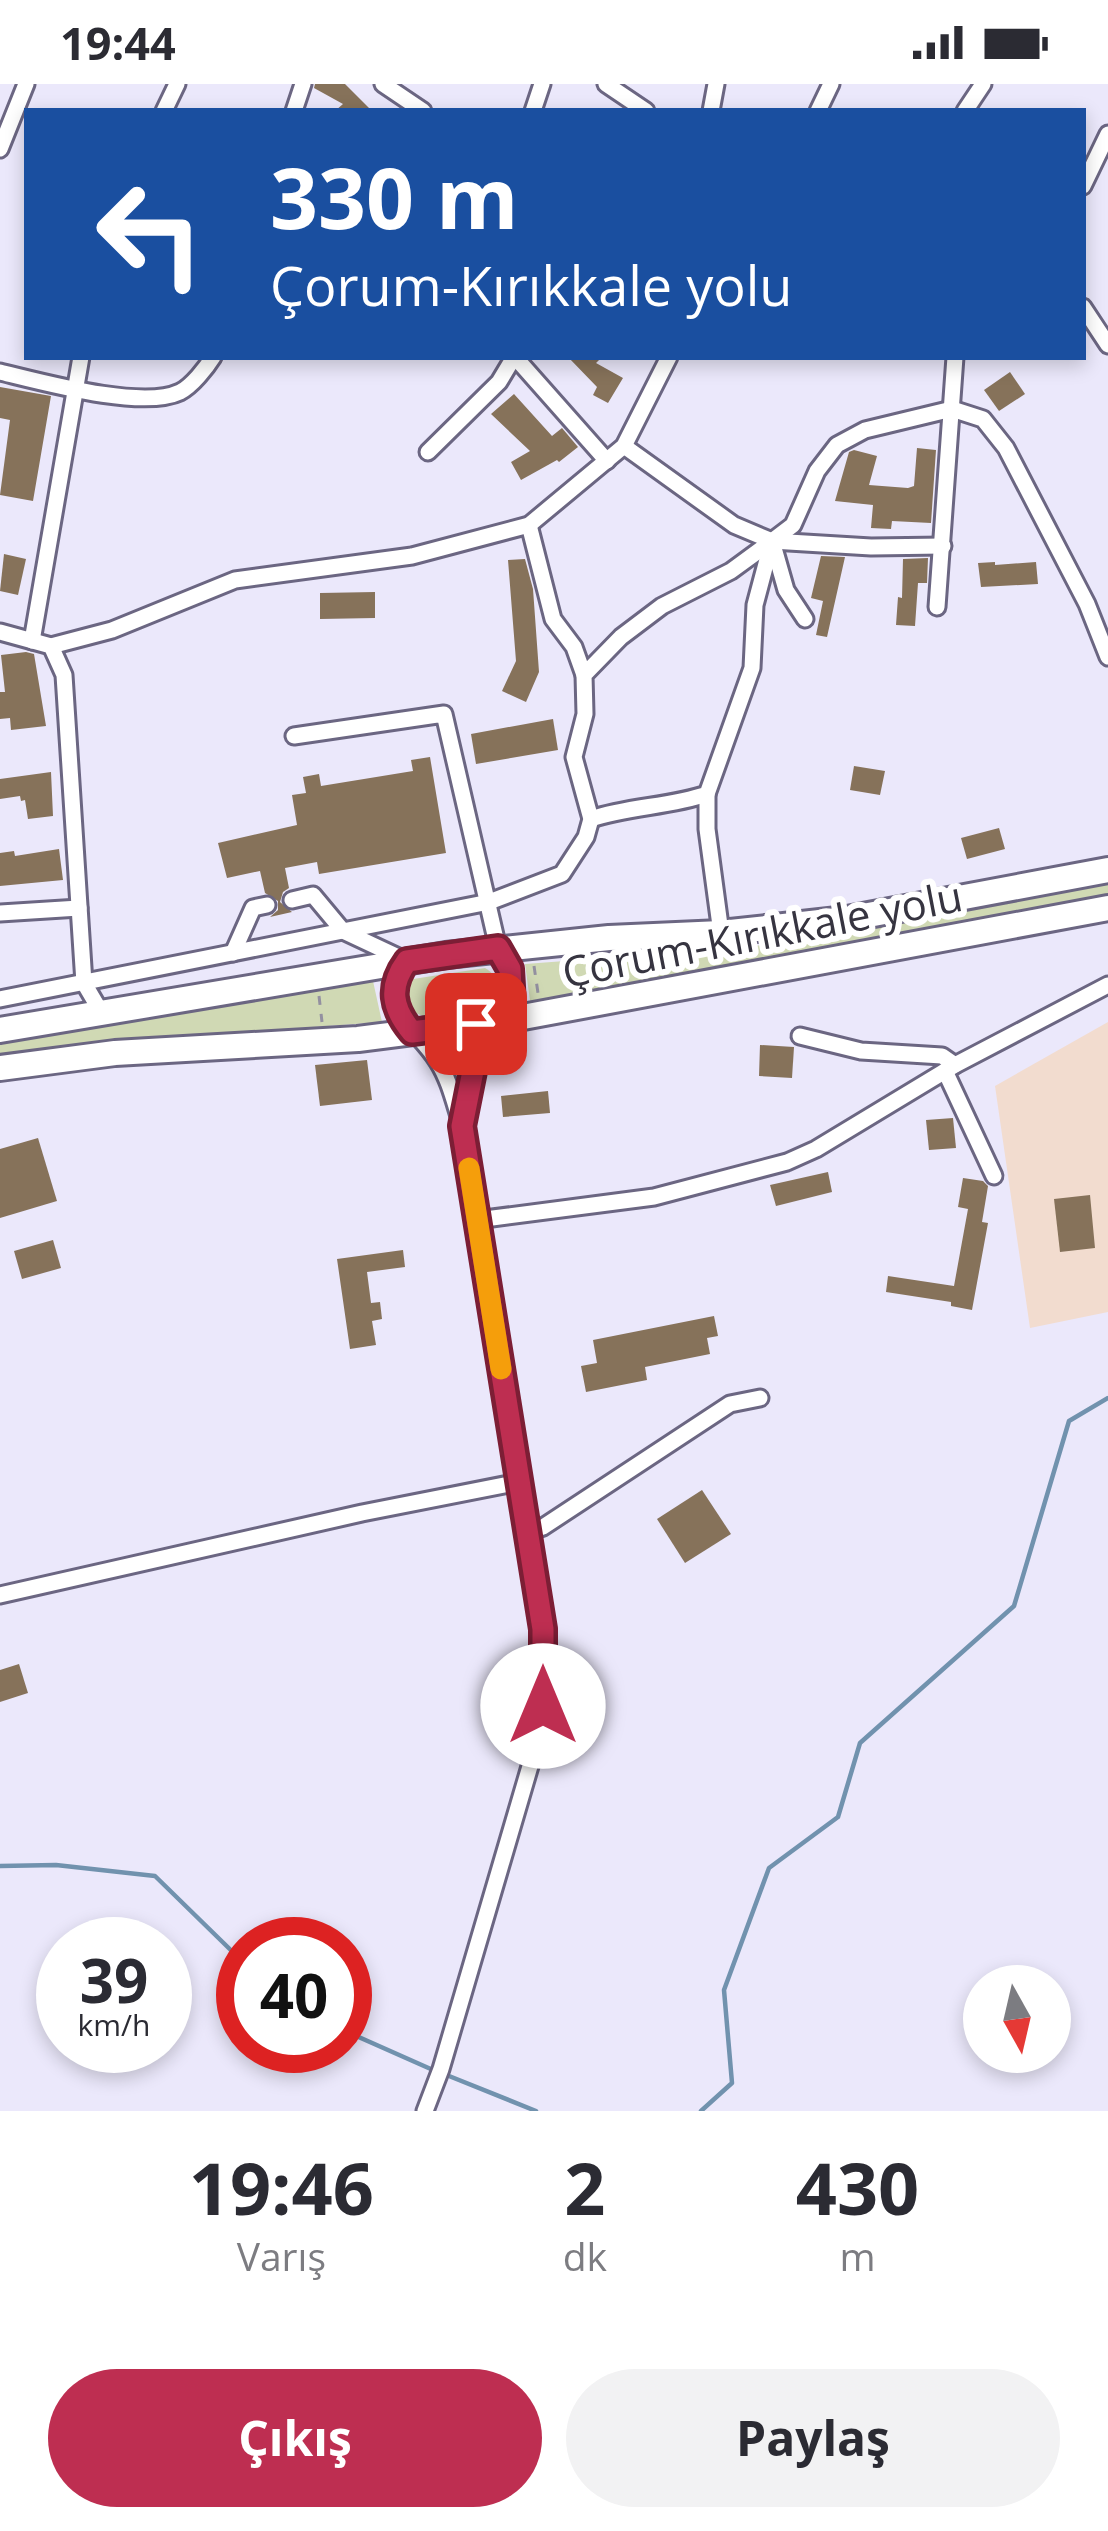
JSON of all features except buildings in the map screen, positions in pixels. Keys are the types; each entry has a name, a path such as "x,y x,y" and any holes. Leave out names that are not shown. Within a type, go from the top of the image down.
{"highway":[{"name":"Çorum-Kırıkkale yolu","path":"0,1030 498,948 847,919 1108,870"},
{"name":"Çorum-Kırıkkale yolu","path":"0,1068 116,1053 325,1042 507,1020 1108,908"}],"street":[{"path":"0,149 26,84"},
{"path":"383,84 419,108"},
{"path":"605,84 641,108"},
{"path":"1086,180 1108,134"},
{"path":"1086,312 1108,345"},
{"path":"32,641 80,360"},
{"path":"0,372 75,389 149,398 182,391 210,360"},
{"path":"428,452 499,382 512,360"},
{"path":"517,360 607,461"},
{"path":"0,632 51,646 112,630 236,580 412,556 529,525 624,446 667,360"},
{"path":"937,607 955,360"},
{"path":"584,675 621,637 662,606 731,571 793,525 817,471 837,445 865,430 952,409 983,419 1006,448 1087,604 1108,657"},
{"path":"624,446 734,525 772,541 943,546"},
{"path":"0,999 489,902 562,874 586,837 591,819 574,757 585,714 584,675 574,647 553,619 529,525"},
{"path":"772,541 786,590 805,620"},
{"path":"721,933 707,794 752,668 754,605 772,541"},
{"path":"51,646 64,675 83,983 101,1012"},
{"path":"294,736 444,714 498,948 513,981 507,1020 474,1066 462,1126"},
{"path":"591,819 620,809 680,804 707,794"},
{"path":"292,900 313,895 343,931 407,961 397,976 393,998 443,1071 462,1126 529,1532 545,1672 538,1739 425,2111"},
{"path":"232,953 254,908 267,905"},
{"path":"0,914 79,908"},
{"path":"477,1220 654,1196 787,1162 816,1150 950,1068 1108,985"},
{"path":"800,1036 861,1051 943,1056 994,1176"},
{"path":"529,1532 730,1404 760,1398"},
{"path":"0,1595 519,1482"}],"path":[{"path":"316,976 325,1042"}],"shaded area":[{"path":"1108,1022 1108,1312 1030,1328 995,1086"}],"green space":[{"path":"1108,883 1108,895 530,1001 525,964 801,940"},
{"path":"485,968 496,985 490,1006 425,1017 411,1011 405,996 413,979"},
{"path":"373,981 382,1022 129,1041 0,1058 0,1044"}],"waterway":[{"path":"701,2111 732,2083 724,1990 769,1868 838,1817 860,1743 1014,1606 1069,1421 1108,1398"},
{"path":"0,1866 56,1865 155,1876 216,1936"},
{"path":"372,2043 433,2070"},
{"path":"444,2074 536,2111"}],"slow traffic":[{"path":"469,1168 501,1369"}],"route":[{"path":"476,1024 412,1032 393,998 393,986 407,961 498,948 513,981 507,1020 474,1066 462,1126 543,1629 543,1706"}]}
